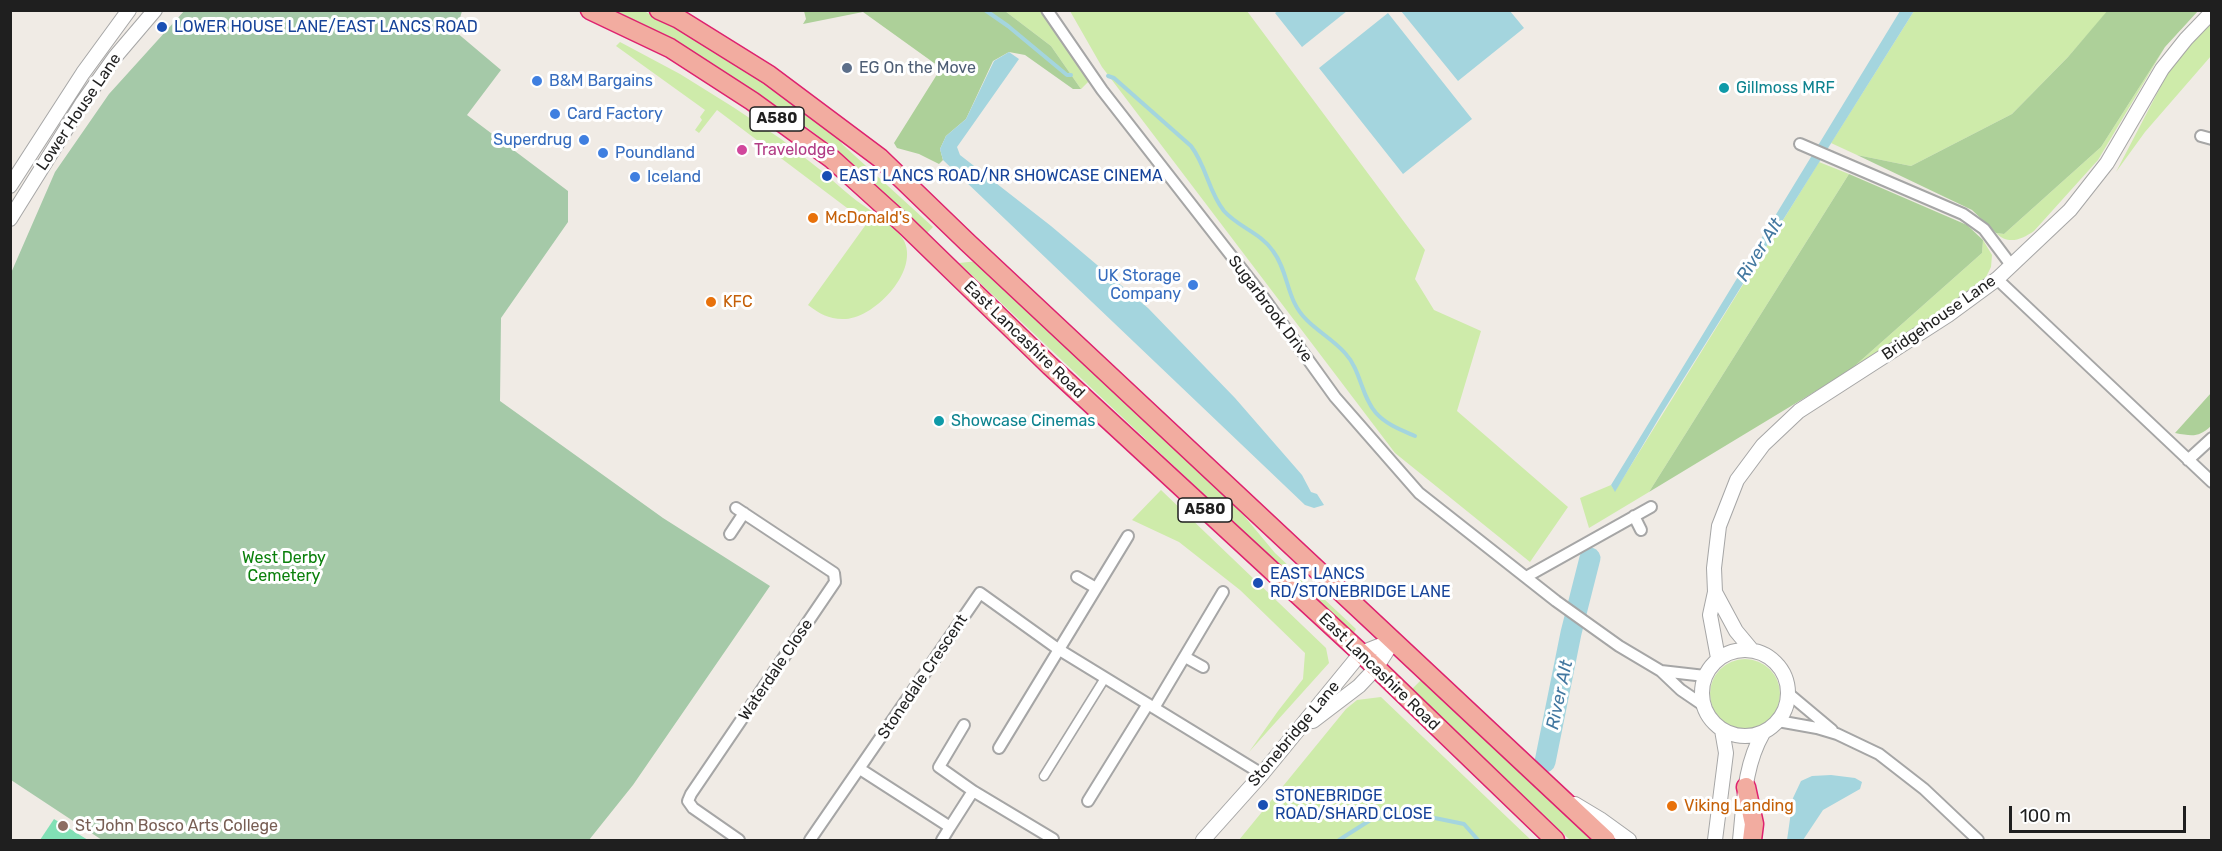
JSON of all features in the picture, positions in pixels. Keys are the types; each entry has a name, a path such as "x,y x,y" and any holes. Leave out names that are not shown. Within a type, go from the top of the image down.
{"highway":[{"name":"East Lancashire Road","path":"590,10 670,48 752,101 832,159 906,226 1050,366 1361,653 1555,840"},
{"name":"East Lancashire Road","path":"659,10 679,19 769,75 880,158 1606,840"},
{"path":"1746,787 1754,824 1752,840"}],"street":[{"name":"Lower House Lane","path":"10,186 83,73 129,10"},
{"name":"Lower House Lane","path":"10,219 83,102 115,57 155,10"},
{"name":"Sugarbrook Drive","path":"1047,10 1102,90 1258,290 1335,397 1419,493 1619,646 1661,671"},
{"name":"Bridgehouse Lane","path":"1718,658 1710,615 1715,592 1714,567 1719,526 1737,480 1763,445 1799,411 1948,315 1997,279 2070,210 2107,163 2162,69 2211,12"},
{"path":"1800,144 1963,214 1984,229 2011,265"},
{"path":"1997,279 2211,482"},
{"path":"2188,460 2211,438"},
{"path":"1526,577 1651,507"},
{"name":"Waterdale Close","path":"730,534 740,511 834,573 835,582 688,801 693,808 739,840"},
{"path":"1634,516 1641,530"},
{"path":"999,748 1128,536"},
{"path":"1077,577 1096,588"},
{"path":"1088,801 1185,657 1223,592"},
{"name":"Bridgehouse Lane","path":"1715,592 1736,631 1751,649"},
{"name":"Stonedale Crescent","path":"810,840 980,593 1058,649 1262,774"},
{"name":"Stonebridge Lane","path":"1203,840 1262,774 1361,653 1394,640"},
{"path":"1294,735 1359,686 1376,668 1394,640"},
{"path":"1740,840 1750,759 1763,733 1778,721 1786,709 1789,694 1784,673 1770,657 1751,649 1734,650 1718,658 1705,676 1701,690 1703,705 1714,723 1722,730 1735,735 1749,736 1763,733"},
{"path":"1185,657 1203,667"},
{"path":"1661,671 1705,676"},
{"path":"1661,671 1681,690 1703,705"},
{"path":"1044,776 1105,678"},
{"path":"1789,694 1837,734"},
{"path":"1778,721 1837,734 1879,754 1924,789 1978,840"},
{"path":"964,725 939,767 973,791 1053,840"},
{"path":"1715,840 1726,753 1722,730"},
{"path":"860,769 950,827"},
{"path":"942,840 973,791"},
{"path":"1557,794 1600,819 1629,840"}],"green space":[{"name":"West Derby Cemetery","path":"185,10 462,11 456,32 501,70 467,115 568,191 568,222 501,318 500,401 663,518 770,586 633,785 589,840 102,840 11,780 11,273 55,172 109,94"},
{"path":"2108,10 2198,11 2165,47 2101,147 2004,234 1996,233 1972,210 1857,155 1911,166 2012,114 2068,57"},
{"path":"608,11 644,11 733,59 825,122 843,145 933,227 927,233 835,149 792,116 678,44"},
{"path":"804,11 1005,11 1051,46 1081,89 1073,89 1025,55 1009,52 993,61 966,119 946,136 940,149 943,160 939,164 919,154 897,148 894,143 941,68 863,12 803,24 806,19"},
{"path":"1005,11 1042,11 1090,80 1081,89 1051,46"},
{"path":"1070,11 1247,11 1425,250 1415,279 1434,310 1481,331 1457,411 1568,507 1530,562 1395,453 1102,67"},
{"path":"1914,11 2108,11 2068,57 2012,114 1911,166 1857,155 1831,143"},
{"path":"2211,23 2211,56 2145,132 2116,172 2175,59"},
{"path":"620,42 680,74 781,139 823,172 822,175 829,182 832,180 893,227 903,239 907,251 906,264 901,277 882,301 858,316 846,319 826,316 808,305 867,223 717,110 699,133 695,130 705,110 616,46"},
{"path":"2165,47 2098,160 2034,231 2015,240 2005,239 1996,233 2004,234 2101,147"},
{"path":"1819,162 1849,174 1649,492 1589,528 1580,498 1611,485 1615,491"},
{"path":"1849,174 1967,225 1983,240 1982,253 1849,371 1649,492"},
{"path":"1983,240 1992,255 1991,267 1986,277 1948,306 1849,371 1982,253"},
{"path":"978,261 1230,499 1275,553 1356,629 1353,635 959,263"},
{"path":"2211,393 2211,426 2202,433 2194,435 2175,433"},
{"path":"1161,490 1326,648 1329,663 1249,752 1303,679 1305,653 1240,590 1179,542 1132,520"},
{"path":"1745,659 1758,662 1770,669 1777,681 1780,694 1777,707 1770,719 1758,726 1745,729 1732,726 1720,719 1713,707 1710,694 1713,681 1720,669 1732,662"},
{"path":"1421,680 1594,840 1570,840 1411,690"},
{"path":"1381,697 1531,840 1239,840 1346,709 1357,700"},
{"path":"54,819 88,840 40,840"}],"water":[{"path":"1278,11 1347,11 1302,47 1275,13"},
{"path":"1401,11 1510,11 1524,28 1458,81"},
{"path":"1900,11 1914,11 1615,492 1611,485"},
{"path":"1388,13 1472,119 1403,174 1319,68"},
{"path":"1009,52 1019,59 957,147 960,155 1051,226 1148,308 1235,398 1302,475 1311,492 1317,494 1324,505 1314,508 1305,505 943,160 940,149 946,136 966,119 994,61"},
{"path":"1831,775 1855,778 1862,782 1860,789 1823,810 1803,840 1787,840 1793,798 1801,781 1812,776"}],"waterway":[{"path":"985,10 1067,75 1071,75"},
{"path":"1108,76 1114,78 1191,146 1224,211 1262,239 1273,251 1299,310 1310,324 1345,353 1376,413 1389,424 1415,436"},
{"name":"River Alt","path":"1545,762 1571,633 1590,558"},
{"path":"1339,840 1372,819 1420,815 1464,824 1478,840"}],"place":[{"name":"LOWER HOUSE LANE/EAST LANCS ROAD","path":"162,27"},
{"name":"EG On the Move","path":"847,68"},
{"name":"B&M Bargains","path":"537,81"},
{"name":"Gillmoss MRF","path":"1724,88"},
{"name":"Card Factory","path":"555,114"},
{"name":"Superdrug","path":"584,140"},
{"name":"Travelodge","path":"742,150"},
{"name":"Poundland","path":"603,153"},
{"name":"EAST LANCS ROAD/NR SHOWCASE CINEMA","path":"827,176"},
{"name":"Iceland","path":"635,177"},
{"name":"McDonald's","path":"813,218"},
{"name":"UK Storage Company","path":"1193,285"},
{"name":"KFC","path":"711,302"},
{"name":"Showcase Cinemas","path":"939,421"},
{"name":"EAST LANCS RD/STONEBRIDGE LANE","path":"1258,583"},
{"name":"STONEBRIDGE ROAD/SHARD CLOSE","path":"1263,805"},
{"name":"Viking Landing","path":"1672,806"},
{"name":"St John Bosco Arts College","path":"63,826"}]}
